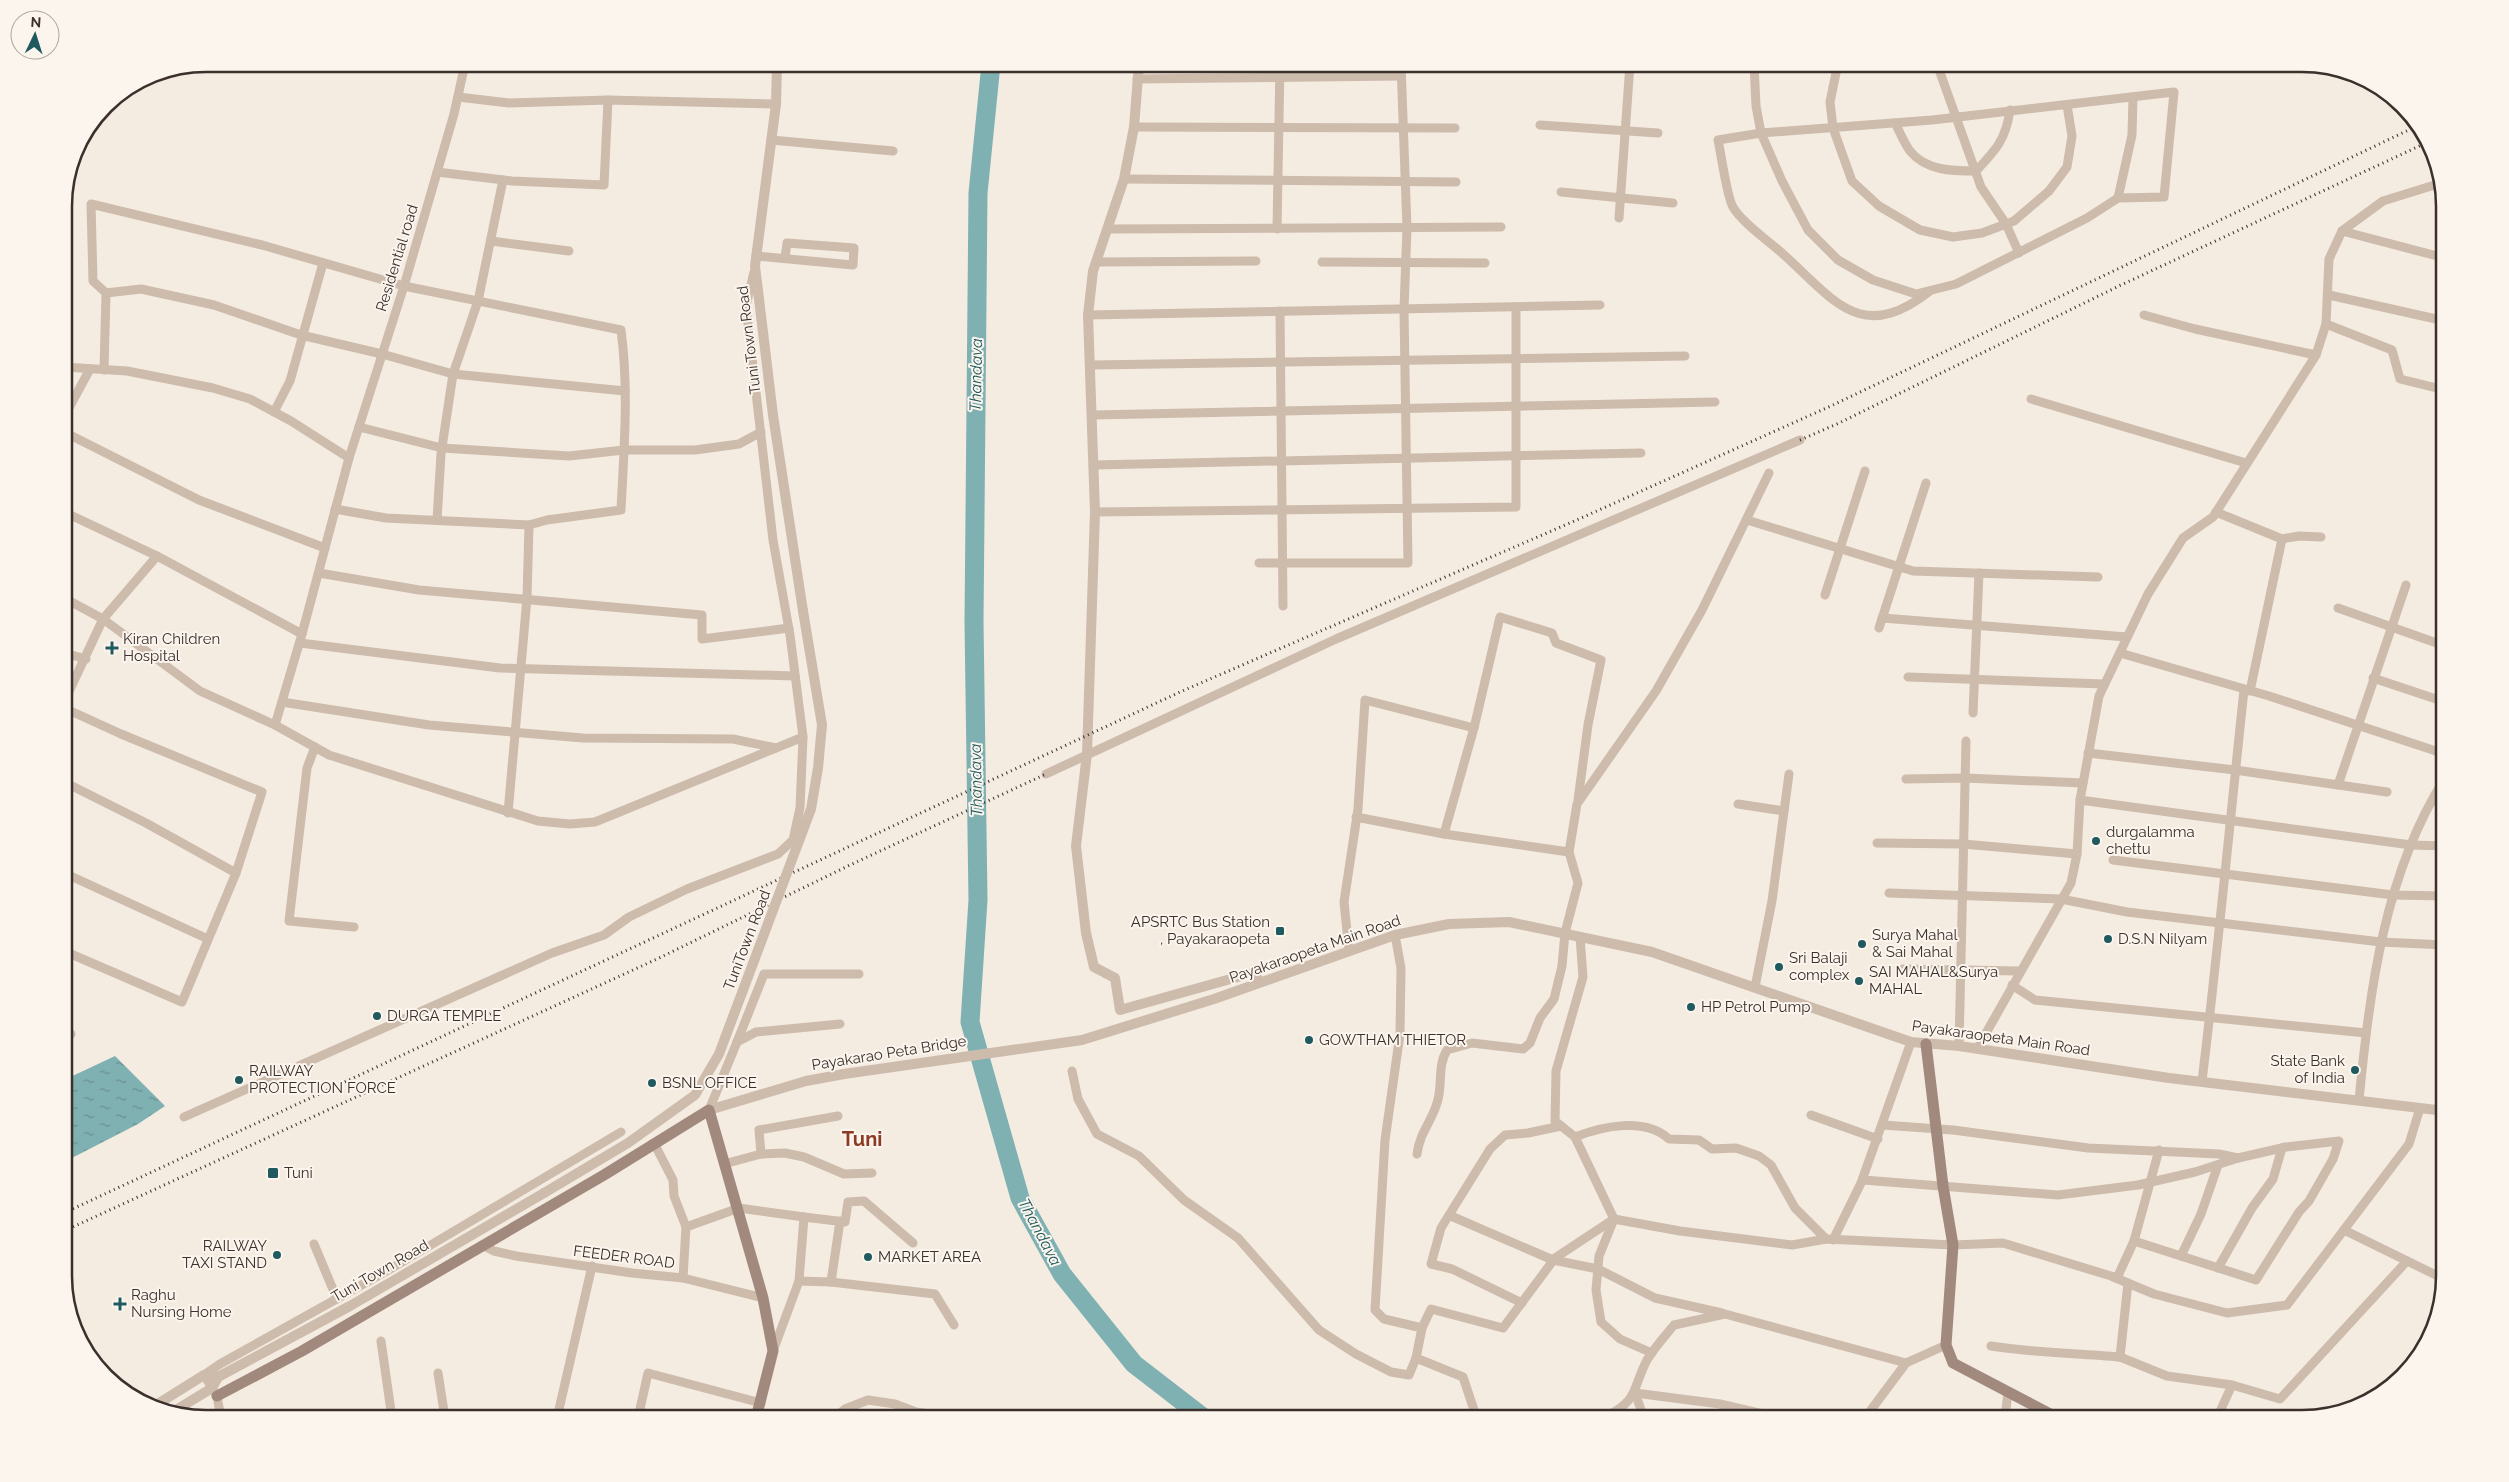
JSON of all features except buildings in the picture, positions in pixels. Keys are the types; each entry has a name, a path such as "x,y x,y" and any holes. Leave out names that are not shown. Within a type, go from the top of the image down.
{"main road":[{"path":"1926,1044 1943,1186 1953,1245 1946,1345 1953,1363 2043,1410"},
{"path":"214,1392 302,1351 709,1110 739,1208 763,1298 773,1351 759,1410"}],"street":[{"path":"1277,229 1280,72"},
{"path":"1260,563 1408,563 1404,309 1407,228 1401,72"},
{"path":"1619,218 1630,72"},
{"path":"1754,72 1756,106 1761,133 1782,181 1808,230 1838,260 1874,280 1916,294 1956,284 2088,218 2118,198 2164,197 2174,92 1956,117 1761,133 1718,140 1732,207 1812,283 1843,308 1858,315 1883,316 1912,305 1930,291"},
{"path":"1836,72 1830,102 1833,128 1852,181 1879,206 1920,230 1954,237 1982,233 2014,221 2049,191 2067,167 2072,136 2067,105"},
{"path":"1941,72 1981,187 2006,224 2019,253"},
{"name":"Residential road","path":"275,725 301,639 348,458 404,286 464,73"},
{"name":"Tuni Town Road","path":"777,73 776,104 756,261 773,415 803,611"},
{"path":"1138,73 1134,127 1124,178 1093,271 1088,315 1095,512 1087,754 1076,846 1086,933 1094,966 1115,978 1120,1010 1252,973 1261,982"},
{"path":"1137,79 1401,76"},
{"path":"458,97 509,104 608,100 776,104"},
{"path":"2118,198 2132,136 2133,97"},
{"path":"437,172 503,180 604,185 608,100"},
{"path":"1895,123 1911,151 1927,164 1948,171 1976,171 1996,150 2007,132 2010,110"},
{"path":"1540,125 1658,133"},
{"path":"1134,127 1455,128"},
{"path":"771,140 893,151"},
{"path":"1124,178 1456,182"},
{"path":"437,520 442,448 453,374 478,301 503,180"},
{"path":"1977,1049 2070,883 2077,854 2080,800 2099,696 2148,594 2183,538 2216,512 2316,355 2326,324 2330,259 2342,231 2383,201 2435,185"},
{"path":"1561,192 1673,203"},
{"path":"104,370 106,293 93,281 91,204 180,224 404,286 621,330 625,359 621,510 546,520 529,525 386,518 335,509"},
{"path":"1108,229 1501,227"},
{"path":"2342,231 2436,256"},
{"path":"491,241 569,251"},
{"path":"184,1117 552,953 604,935 630,917 687,889 778,854 793,840 800,808 803,737 789,628 773,540 746,306 756,261 785,258 853,265 854,248 787,243 785,258"},
{"path":"1096,262 1256,261"},
{"path":"1322,262 1485,264"},
{"path":"274,412 290,381 322,263"},
{"path":"106,293 141,289 214,305 301,336 382,354 453,374 625,391"},
{"path":"2329,295 2436,319"},
{"path":"1088,315 1600,305"},
{"path":"1095,512 1516,507 1516,307"},
{"path":"1280,311 1284,606"},
{"path":"2144,315 2195,329 2316,355"},
{"path":"2326,324 2392,350 2400,379 2436,388"},
{"path":"1091,364 1685,356"},
{"path":"73,368 127,371 213,388 250,399 348,458"},
{"path":"73,400 90,369"},
{"path":"2031,399 2246,463"},
{"path":"1093,415 1715,402"},
{"path":"359,427 442,448 569,456 624,450 695,450 739,444 761,432"},
{"path":"73,437 199,500 325,548"},
{"path":"1046,774 1336,639 1800,440"},
{"path":"1094,465 1641,454"},
{"path":"1825,595 1865,471"},
{"path":"1577,804 1656,691 1702,610 1768,473"},
{"path":"1879,628 1926,483"},
{"path":"2216,512 2282,539 2299,536 2321,537"},
{"path":"73,516 157,556 301,639 520,668 795,676"},
{"path":"1747,520 1913,571 2098,577"},
{"path":"508,813 527,598 529,525"},
{"path":"2202,1082 2222,923 2229,820 2235,770 2247,690 2282,539"},
{"path":"73,684 86,659 102,619 157,556"},
{"path":"318,573 419,590 527,598 702,615 702,639 789,628"},
{"path":"1973,713 1979,573"},
{"path":"2338,785 2406,585"},
{"path":"73,603 102,619 200,691 275,725 329,754 508,813 538,821 570,824 595,822 803,737"},
{"path":"2338,608 2436,643"},
{"name":"TuniTown Road","path":"544,1193 628,1144 695,1095 719,1054 811,809 818,768 822,725 803,611"},
{"path":"1417,1154 1419,1138 1438,1102 1442,1058 1447,1050 1472,1043 1523,1049 1530,1043 1540,1018 1554,999 1562,966 1565,933 1578,883 1568,852 1588,725 1601,660 1556,643 1552,633 1500,617 1474,728 1444,834"},
{"path":"1882,618 2127,637"},
{"path":"2120,653 2247,690 2436,751"},
{"path":"73,655 86,659"},
{"path":"1908,677 2104,684"},
{"path":"2373,678 2436,699"},
{"path":"1349,951 1344,902 1356,817 1366,700 1474,728"},
{"path":"282,702 429,725 584,738 733,739 776,748"},
{"path":"73,712 262,792 236,873 182,1002 73,955"},
{"path":"1959,1046 1966,741"},
{"path":"315,747 307,768 289,921 354,927"},
{"path":"2088,753 2235,770 2387,792"},
{"path":"1755,987 1772,901 1790,774"},
{"path":"1906,779 1965,778 2083,783"},
{"path":"73,786 146,823 236,873"},
{"path":"2080,800 2411,845 2436,846"},
{"path":"2359,1100 2366,1033 2381,942 2399,871 2436,800"},
{"path":"1738,804 1784,812"},
{"path":"1356,817 1444,834 1568,852"},
{"path":"1877,843 1963,844 2077,854"},
{"path":"2113,860 2225,872 2393,895 2436,896"},
{"path":"73,877 208,939"},
{"path":"1889,893 2061,898 2127,912 2381,942 2436,944"},
{"name":"Payakaraopeta Main Road","path":"1077,1040 1214,999 1396,935 1449,924 1509,922 1652,952 1911,1042 1959,1046 2202,1082 2436,1110"},
{"path":"1396,935 1401,968 1400,1034 1385,1140 1375,1310 1384,1319 1422,1328"},
{"path":"1580,936 1583,977 1556,1071 1555,1122 1575,1137 1614,1219 1599,1256 1596,1290 1601,1322 1620,1339 1652,1353"},
{"path":"1903,969 2019,971"},
{"path":"709,1110 764,974 859,974"},
{"path":"2012,985 2035,1000 2366,1033"},
{"path":"737,1042 756,1032 840,1024"},
{"name":"Payakarao Peta Bridge","path":"709,1110 806,1081 1077,1040"},
{"path":"1829,1240 1863,1180 1911,1042"},
{"path":"1072,1071 1078,1099 1098,1134 1139,1156 1184,1200 1238,1238 1319,1330 1356,1354 1391,1372 1409,1375 1416,1358 1422,1328 1431,1308 1503,1328 1553,1260 1614,1219 1680,1232 1792,1245 1829,1240 1953,1245 2003,1243 2117,1278 2154,1294 2227,1313 2287,1305 2409,1144 2420,1108"},
{"path":"1811,1115 1878,1139"},
{"path":"761,1154 759,1130 838,1116"},
{"path":"1883,1125 2088,1148 2159,1150 2219,1154 2238,1158"},
{"path":"1522,1303 1452,1269 1431,1264 1441,1228 1451,1216 1490,1149 1505,1135 1528,1133 1561,1126"},
{"path":"1575,1137 1600,1128 1648,1127 1660,1131 1670,1139 1699,1140 1712,1149 1736,1148 1759,1156 1771,1165 1795,1208 1829,1240"},
{"path":"162,1401 621,1132"},
{"path":"1863,1180 2058,1195 2150,1182 2282,1148 2339,1141 2333,1159 2309,1202 2299,1212 2256,1280 2134,1240"},
{"path":"654,1143 673,1180 674,1196 686,1227 683,1278"},
{"path":"2218,1268 2252,1208 2273,1179 2282,1148"},
{"path":"2117,1278 2134,1240 2159,1150"},
{"path":"724,1164 761,1154 785,1153 804,1158 844,1174 872,1173"},
{"path":"2181,1256 2201,1214 2218,1165"},
{"name":"Tuni Town Road","path":"218,1377 350,1306 544,1193"},
{"path":"686,1227 739,1208 845,1222 848,1202 864,1202 913,1243"},
{"path":"1451,1216 1553,1260 1598,1269 1655,1298 1725,1314 1906,1362"},
{"path":"773,1351 799,1281 804,1217"},
{"path":"831,1282 840,1221"},
{"path":"2344,1230 2436,1275"},
{"path":"314,1244 337,1299"},
{"name":"FEEDER ROAD","path":"482,1245 494,1251 516,1256 683,1278 763,1298"},
{"path":"1991,1346 2028,1352 2120,1357 2167,1376 2232,1385 2280,1398 2407,1261"},
{"path":"558,1410 592,1266"},
{"path":"799,1281 831,1282 935,1294 954,1325"},
{"path":"2120,1357 2128,1283"},
{"path":"1620,1410 1624,1408 1635,1393 1647,1360 1674,1325 1725,1314"},
{"path":"381,1341 391,1410"},
{"path":"1871,1410 1906,1362 1946,1345"},
{"path":"1416,1358 1463,1377 1474,1410"},
{"path":"438,1373 444,1410"},
{"path":"640,1410 648,1373 761,1403"},
{"path":"204,1375 214,1392 219,1410"},
{"path":"183,1407 214,1392 218,1377 204,1375"},
{"path":"2221,1410 2232,1385"},
{"path":"2006,1410 2008,1392"},
{"path":"1635,1393 1641,1410"},
{"path":"1635,1393 1720,1404 1746,1410"},
{"path":"844,1410 868,1400 894,1404 910,1410"}],"water":[{"path":"115,1056 165,1106 138,1124 73,1157 73,1076"}],"waterway":[{"name":"Thandava","path":"990,73 978,193 974,622 978,900 970,1022 1020,1198 1062,1274 1134,1364 1194,1410"}],"railway":[{"path":"73,1209 1180,692 1579,519 1833,405 2412,129"},
{"path":"1800,440 1837,424 2121,285 2422,145"},
{"path":"73,1227 657,959 850,865 1046,774"}],"place":[{"name":"Kiran Children Hospital","path":"112,648"},
{"name":"durgalamma chettu","path":"2096,841"},
{"name":"APSRTC Bus Station , Payakaraopeta","path":"1280,931"},
{"name":"D.S.N Nilyam","path":"2108,939"},
{"name":"Surya Mahal & Sai Mahal","path":"1862,944"},
{"name":"Sri Balaji complex","path":"1779,967"},
{"name":"SAI MAHAL&Surya MAHAL","path":"1859,981"},
{"name":"HP Petrol Pump","path":"1691,1007"},
{"name":"DURGA TEMPLE","path":"377,1016"},
{"name":"GOWTHAM THIETOR","path":"1309,1040"},
{"name":"State Bank of India","path":"2355,1070"},
{"name":"RAILWAY PROTECTION FORCE","path":"239,1080"},
{"name":"BSNL OFFICE","path":"652,1083"},
{"name":"Tuni","path":"273,1173"},
{"name":"RAILWAY TAXI STAND","path":"277,1255"},
{"name":"MARKET AREA","path":"868,1257"},
{"name":"Raghu Nursing Home","path":"120,1304"}],"district":[{"name":"Tuni","path":"862,1139"}]}
